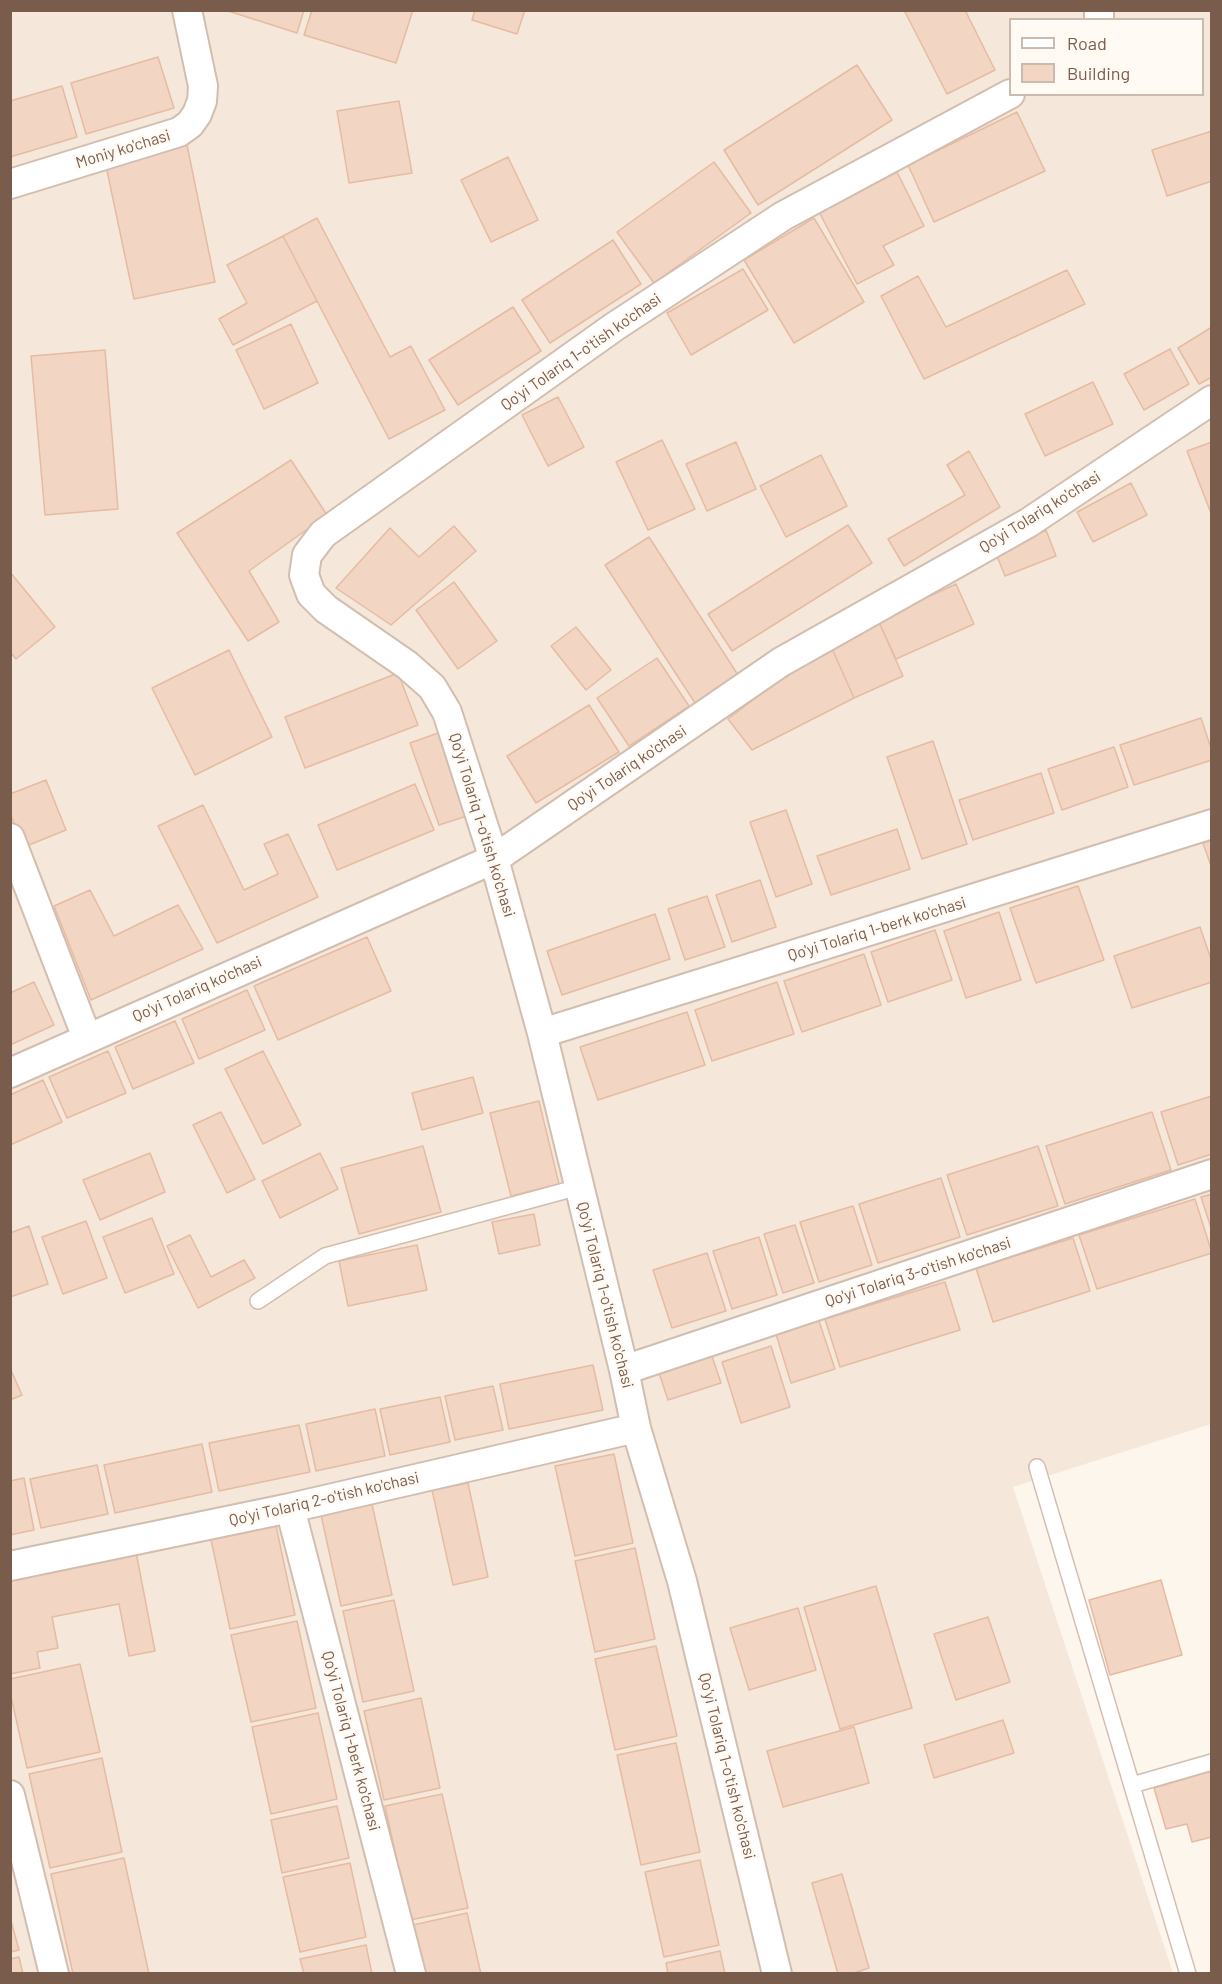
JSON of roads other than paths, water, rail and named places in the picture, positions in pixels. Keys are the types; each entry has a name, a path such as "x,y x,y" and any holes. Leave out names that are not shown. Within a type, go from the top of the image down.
{"street":[{"name":"Moniy ko'chasi","path":"10,184 179,132 190,124 202,101 203,86 187,10"},
{"name":"Qo'yi Tolariq 1-o'tish ko'chasi","path":"777,1974 682,1581 636,1428 542,1033 494,859 447,712 432,687 407,665 326,609 311,594 304,575 307,555 323,534 614,327 783,216 1009,95"},
{"name":"Qo'yi Tolariq ko'chasi","path":"10,1073 494,859 781,662 1028,523 1212,400"},
{"name":"Qo'yi Tolariq 1-berk ko'chasi","path":"542,1033 1212,824"},
{"path":"10,837 87,1038"},
{"name":"Qo'yi Tolariq 3-o'tish ko'chasi","path":"624,1370 1212,1174"},
{"name":"Qo'yi Tolariq 2-o'tish ko'chasi","path":"10,1566 290,1508 636,1428"},
{"name":"Qo'yi Tolariq 1-berk ko'chasi","path":"290,1508 411,1974"},
{"path":"10,1795 54,1974"}],"lane":[{"path":"258,1300 326,1256 579,1187"},
{"path":"1037,1467 1188,1974"},
{"path":"1132,1785 1212,1762"}]}
